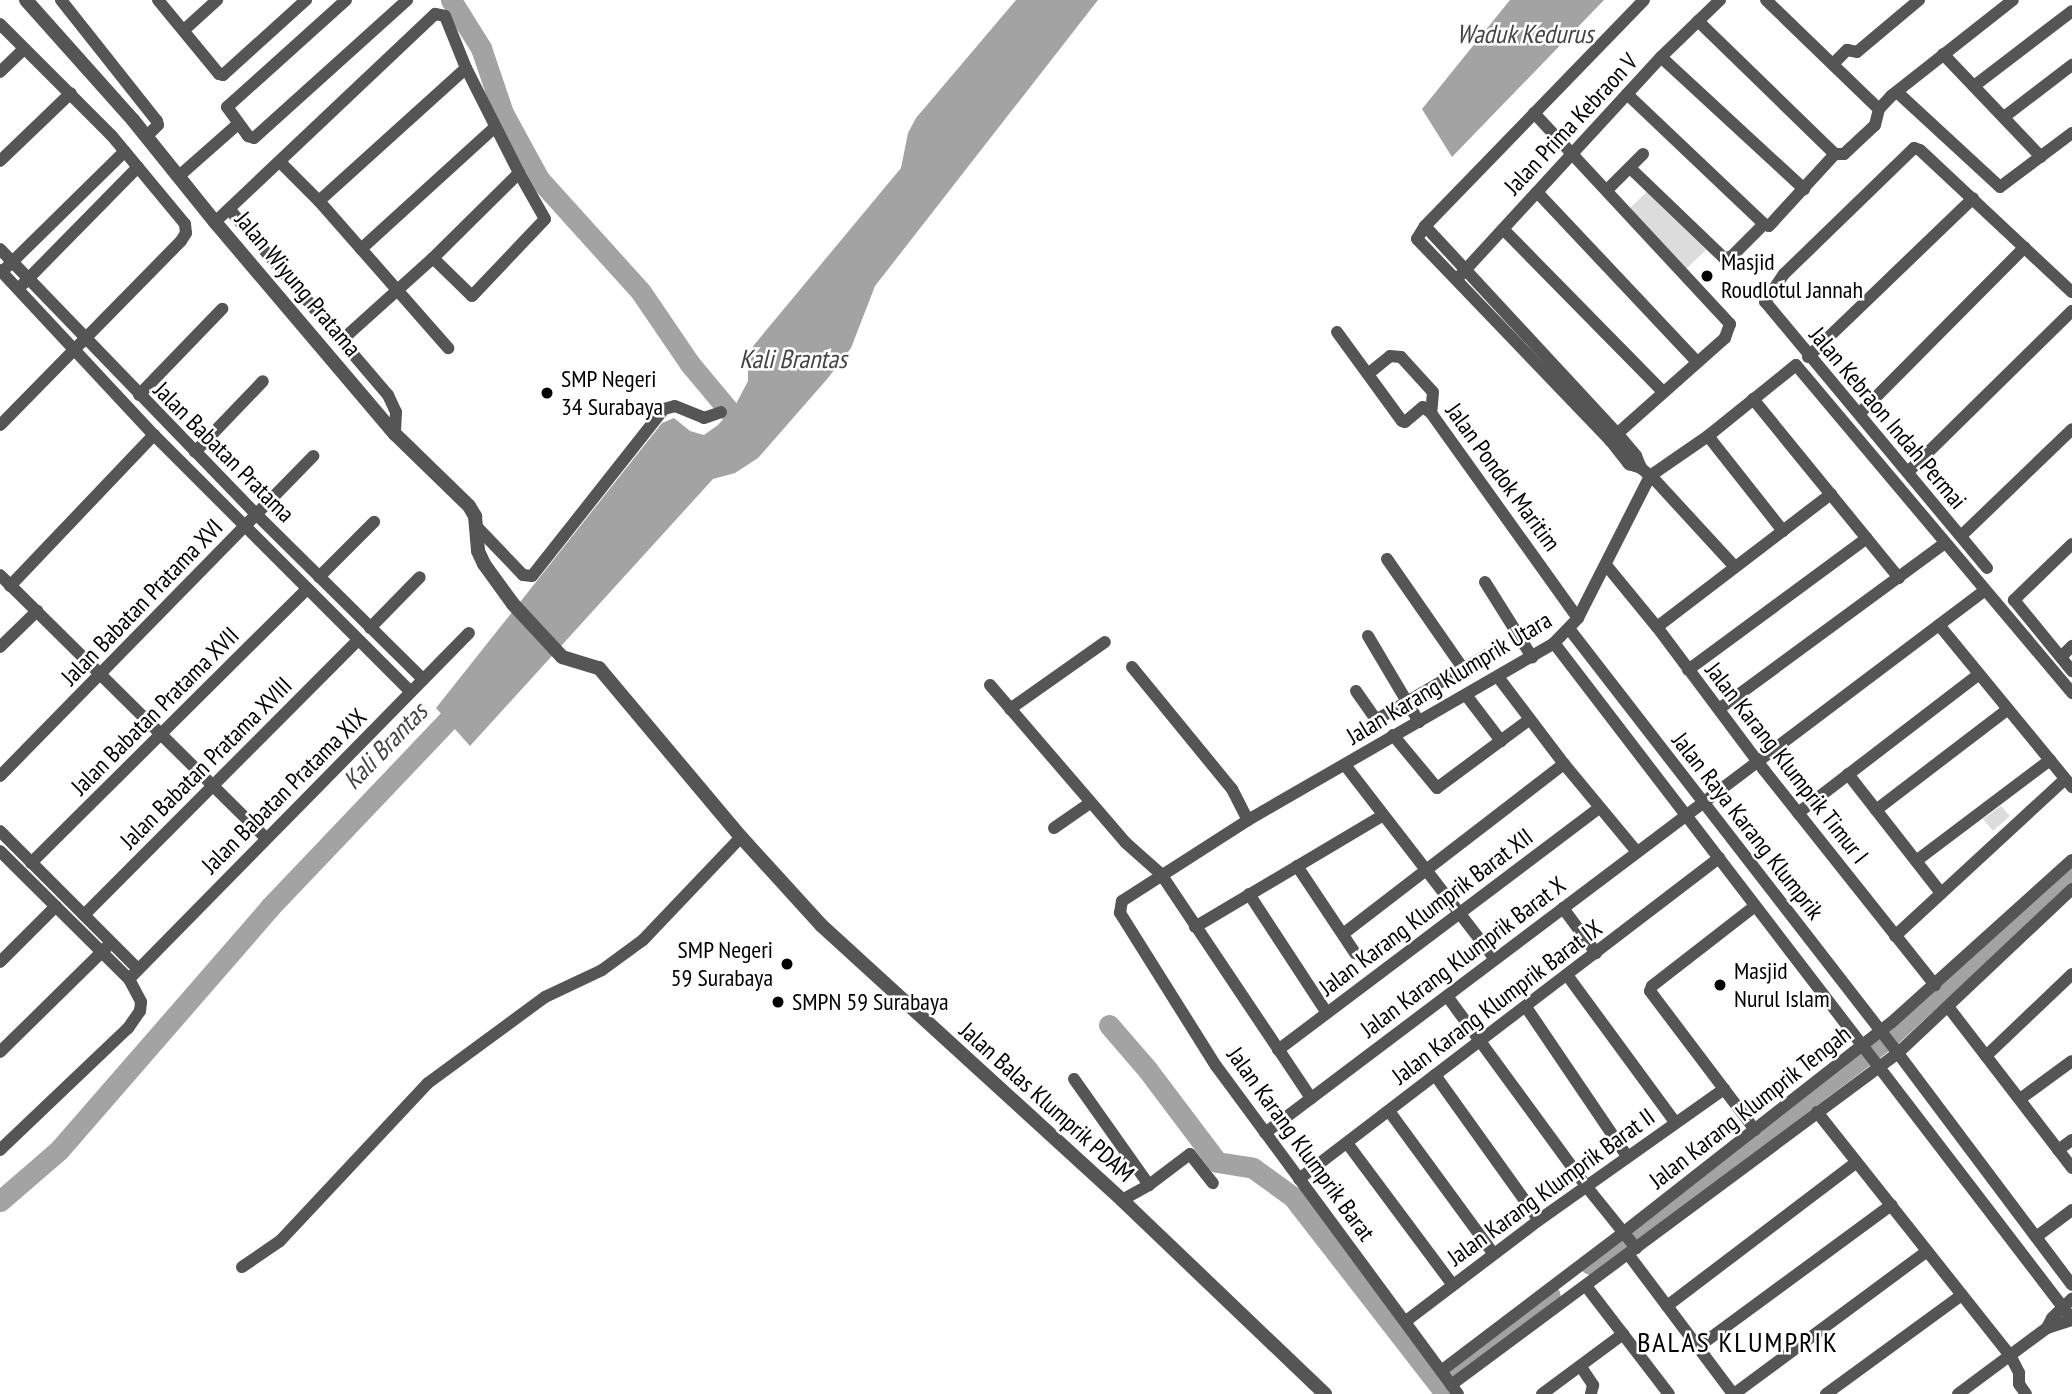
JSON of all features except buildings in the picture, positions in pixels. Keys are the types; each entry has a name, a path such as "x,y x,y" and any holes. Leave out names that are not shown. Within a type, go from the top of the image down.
{"street":[{"name":"Jalan Wiyung Pratama","path":"26,0 146,136 215,222 395,433 470,506 481,558 513,604"},
{"path":"61,0 157,121 157,126 146,136"},
{"path":"158,0 219,74 223,75 306,0"},
{"path":"184,30 217,0"},
{"path":"346,0 228,105 227,111 248,136 254,138 407,0"},
{"path":"1461,274 1418,240 1417,235 1644,0"},
{"name":"Jalan Prima Kebraon V","path":"1461,274 1661,57 1720,0"},
{"path":"1766,0 1996,185 2003,186 2072,133"},
{"path":"1839,58 1857,51 1919,0"},
{"path":"1698,21 1835,154 1844,154 1875,125 1888,100 2013,0"},
{"path":"1974,86 2072,11"},
{"path":"215,222 435,14 445,16 494,128 545,219 472,296 433,258"},
{"path":"0,24 71,93 125,151 185,224 186,233 0,425"},
{"path":"0,72 24,49"},
{"path":"1943,54 2041,157"},
{"path":"1661,57 1804,189"},
{"path":"2004,117 2072,65"},
{"path":"319,201 466,68"},
{"path":"0,161 71,93"},
{"path":"1627,94 1764,225 1769,226 1835,154"},
{"path":"1534,113 1730,324 1725,338 1662,391 1614,437"},
{"path":"179,176 238,124"},
{"path":"361,249 494,128"},
{"name":"Jalan Kebraon Indah Permai","path":"1987,568 1859,414 1804,362 1765,305 1767,296 1784,274 1914,148 1920,150 1973,198 2072,292"},
{"path":"1,271 125,151"},
{"path":"1607,190 1643,154"},
{"path":"280,162 319,201 448,348"},
{"path":"18,289 138,167"},
{"path":"1630,168 1724,258 1731,257 1764,225"},
{"path":"342,340 433,258 519,173"},
{"path":"1537,192 1697,362"},
{"path":"1973,198 1804,362 1984,591 2072,693"},
{"path":"230,210 388,395 396,412 395,433"},
{"path":"1425,226 1461,274 1614,437 1629,464 1646,472 1735,567"},
{"path":"1503,229 1662,391"},
{"path":"1859,414 2025,247"},
{"name":"Jalan Babatan Pratama","path":"0,249 83,339 424,679"},
{"name":"Jalan Babatan Pratama","path":"1,271 72,351 244,527 411,692"},
{"path":"139,395 222,309"},
{"path":"1908,472 2072,311"},
{"name":"Jalan Pondok Maritim","path":"1336,332 1403,422 1423,407 1431,413 1576,614"},
{"path":"1368,374 1390,356 1401,357 1433,392 1431,413"},
{"name":"Jalan Karang Klumprik Utara","path":"1120,913 1122,901 1161,874 1246,816 1345,765 1393,735 1413,711 1466,695 1498,677 1526,648 1554,643 1570,630 1576,614 1606,565 1646,472 1708,436 1793,365 1804,362"},
{"path":"195,452 263,381"},
{"path":"1753,400 1899,578"},
{"path":"476,526 523,575 532,576 664,409 675,406 704,418 721,412"},
{"path":"1961,536 2072,429"},
{"path":"10,586 154,435"},
{"path":"1708,436 1783,531"},
{"name":"Jalan Babatan Pratama XVI","path":"0,776 313,456"},
{"path":"1657,627 1830,494"},
{"path":"319,577 374,522"},
{"path":"1688,670 1867,538"},
{"path":"1719,709 1945,542"},
{"path":"2072,544 2014,600 2072,671"},
{"path":"1387,559 1462,667"},
{"name":"Jalan Karang Klumprik Timur I","path":"1606,565 1935,985"},
{"path":"0,575 267,838"},
{"path":"370,628 420,577"},
{"path":"1485,582 1526,648"},
{"name":"Jalan Babatan Pratama XVII","path":"32,863 307,589"},
{"name":"Jalan Karang Klumprik Barat X","path":"1265,1132 1984,591"},
{"name":"Jalan Balas Klumprik PDAM","path":"513,604 562,657 600,668 741,837 821,925 1122,1200 1325,1394"},
{"path":"0,647 37,611"},
{"path":"1895,936 2068,783 1940,625"},
{"name":"Jalan Raya Karang Klumprik","path":"1570,630 1896,1051"},
{"name":"Jalan Babatan Pratama XIX","path":"133,974 469,633"},
{"path":"1368,636 1413,711"},
{"name":"Jalan Babatan Pratama XVIII","path":"84,915 358,640"},
{"path":"1010,709 1105,642"},
{"name":"Jalan Raya Karang Klumprik","path":"1554,643 1871,1056"},
{"path":"2061,657 2072,646"},
{"path":"1356,691 1374,720 1413,711 1462,667 1490,653"},
{"path":"1132,667 1237,799 1246,816"},
{"path":"1798,813 1979,674"},
{"path":"1498,677 1529,720 1637,852"},
{"path":"990,685 1090,803 1139,855 1161,874 1311,1098"},
{"path":"1466,695 1501,741"},
{"path":"1876,810 2008,709"},
{"path":"1393,735 1437,788 1529,720"},
{"path":"1916,861 2050,760"},
{"path":"1343,934 1564,764"},
{"path":"1345,765 1381,816 1495,959"},
{"path":"1848,774 1941,893"},
{"path":"1054,828 1090,803"},
{"name":"Jalan Karang Klumprik Barat XII","path":"1278,1050 1599,808"},
{"path":"1195,927 1381,816"},
{"path":"0,831 84,915 106,947"},
{"path":"242,1267 279,1241 428,1083 545,997 602,970 643,940 741,837"},
{"name":"Jalan Karang Klumprik Barat IX","path":"1299,1179 1719,858"},
{"path":"0,1150 135,1020 141,1002 133,974 106,947 3,860"},
{"name":"Jalan Karang Klumprik Tengah","path":"1448,1381 1630,1243 1817,1112 1871,1056 1883,1034 2072,860"},
{"path":"1297,866 1355,953"},
{"name":"Jalan Karang Klumprik Tengah","path":"1448,1381 1586,1286 1755,1130 1871,1056 1896,1051 1949,1008 2072,889"},
{"path":"1249,894 1327,1013"},
{"path":"0,962 56,906"},
{"path":"1755,906 1650,988 1755,1130"},
{"path":"1563,908 1596,953"},
{"name":"Jalan Karang Klumprik Barat","path":"1120,913 1216,1066 1448,1381"},
{"path":"0,1052 106,947"},
{"path":"1986,1056 2072,974"},
{"path":"1567,975 1675,1122"},
{"path":"1447,996 1630,1243 1667,1306 1734,1394 1927,1251"},
{"path":"1525,1007 1627,1156"},
{"path":"1949,1008 2072,1168"},
{"path":"1896,1051 2072,1285"},
{"path":"1871,1056 2067,1302 2072,1320 2047,1328"},
{"path":"2020,1099 2072,1061"},
{"path":"1435,1075 1539,1220"},
{"path":"1074,1079 1149,1185"},
{"name":"Jalan Karang Klumprik Barat II","path":"1406,1321 1493,1253 1724,1089"},
{"path":"1389,1111 1493,1253"},
{"path":"1817,1112 2010,1356 2019,1373 2019,1384 2026,1394"},
{"path":"2058,1150 2072,1140"},
{"path":"1347,1143 1453,1285"},
{"path":"1122,1200 1149,1185 1190,1154 1213,1183"},
{"path":"1667,1306 1857,1162"},
{"path":"1698,1347 1891,1205"},
{"path":"2036,1237 2072,1210"},
{"path":"1586,1286 1669,1394"},
{"path":"1826,1394 1962,1295"},
{"path":"1958,1394 2047,1328 2067,1302"},
{"path":"1542,1394 1623,1334"},
{"path":"1581,1367 1592,1385 1591,1394"}],"shaded area":[{"path":"1650,189 1706,250 1686,269 1630,208"},
{"path":"2001,806 2010,816 1993,831 1983,819"}],"water":[{"name":"Kali Brantas","path":"1016,0 1098,0 875,286 851,348 828,378 758,458 735,473 713,479 470,746 436,708 662,423 674,418 690,431 704,435 718,425 735,406 748,381 748,355 754,345 901,168 908,133 916,118"},
{"name":"Waduk Kedurus","path":"1510,0 1604,0 1452,157 1422,109"}],"waterway":[{"path":"451,0 481,48 503,113 539,179 641,292 690,364 741,425"},
{"name":"Kali Brantas","path":"0,1201 59,1150 270,907 466,701"},
{"path":"1590,1264 1890,1036 2072,869"},
{"path":"1109,1025 1147,1069 1217,1162 1253,1168 1293,1197 1446,1394"},
{"path":"1438,1383 1550,1295"}],"place":[{"name":"Masjid Roudlotul Jannah","path":"1707,276"},
{"name":"SMP Negeri 34 Surabaya","path":"547,393"},
{"name":"SMP Negeri 59 Surabaya","path":"787,964"},
{"name":"Masjid Nurul Islam","path":"1720,985"},
{"name":"SMPN 59 Surabaya","path":"778,1002"}],"district":[{"name":"BALAS KLUMPRIK","path":"1738,1342"}]}
